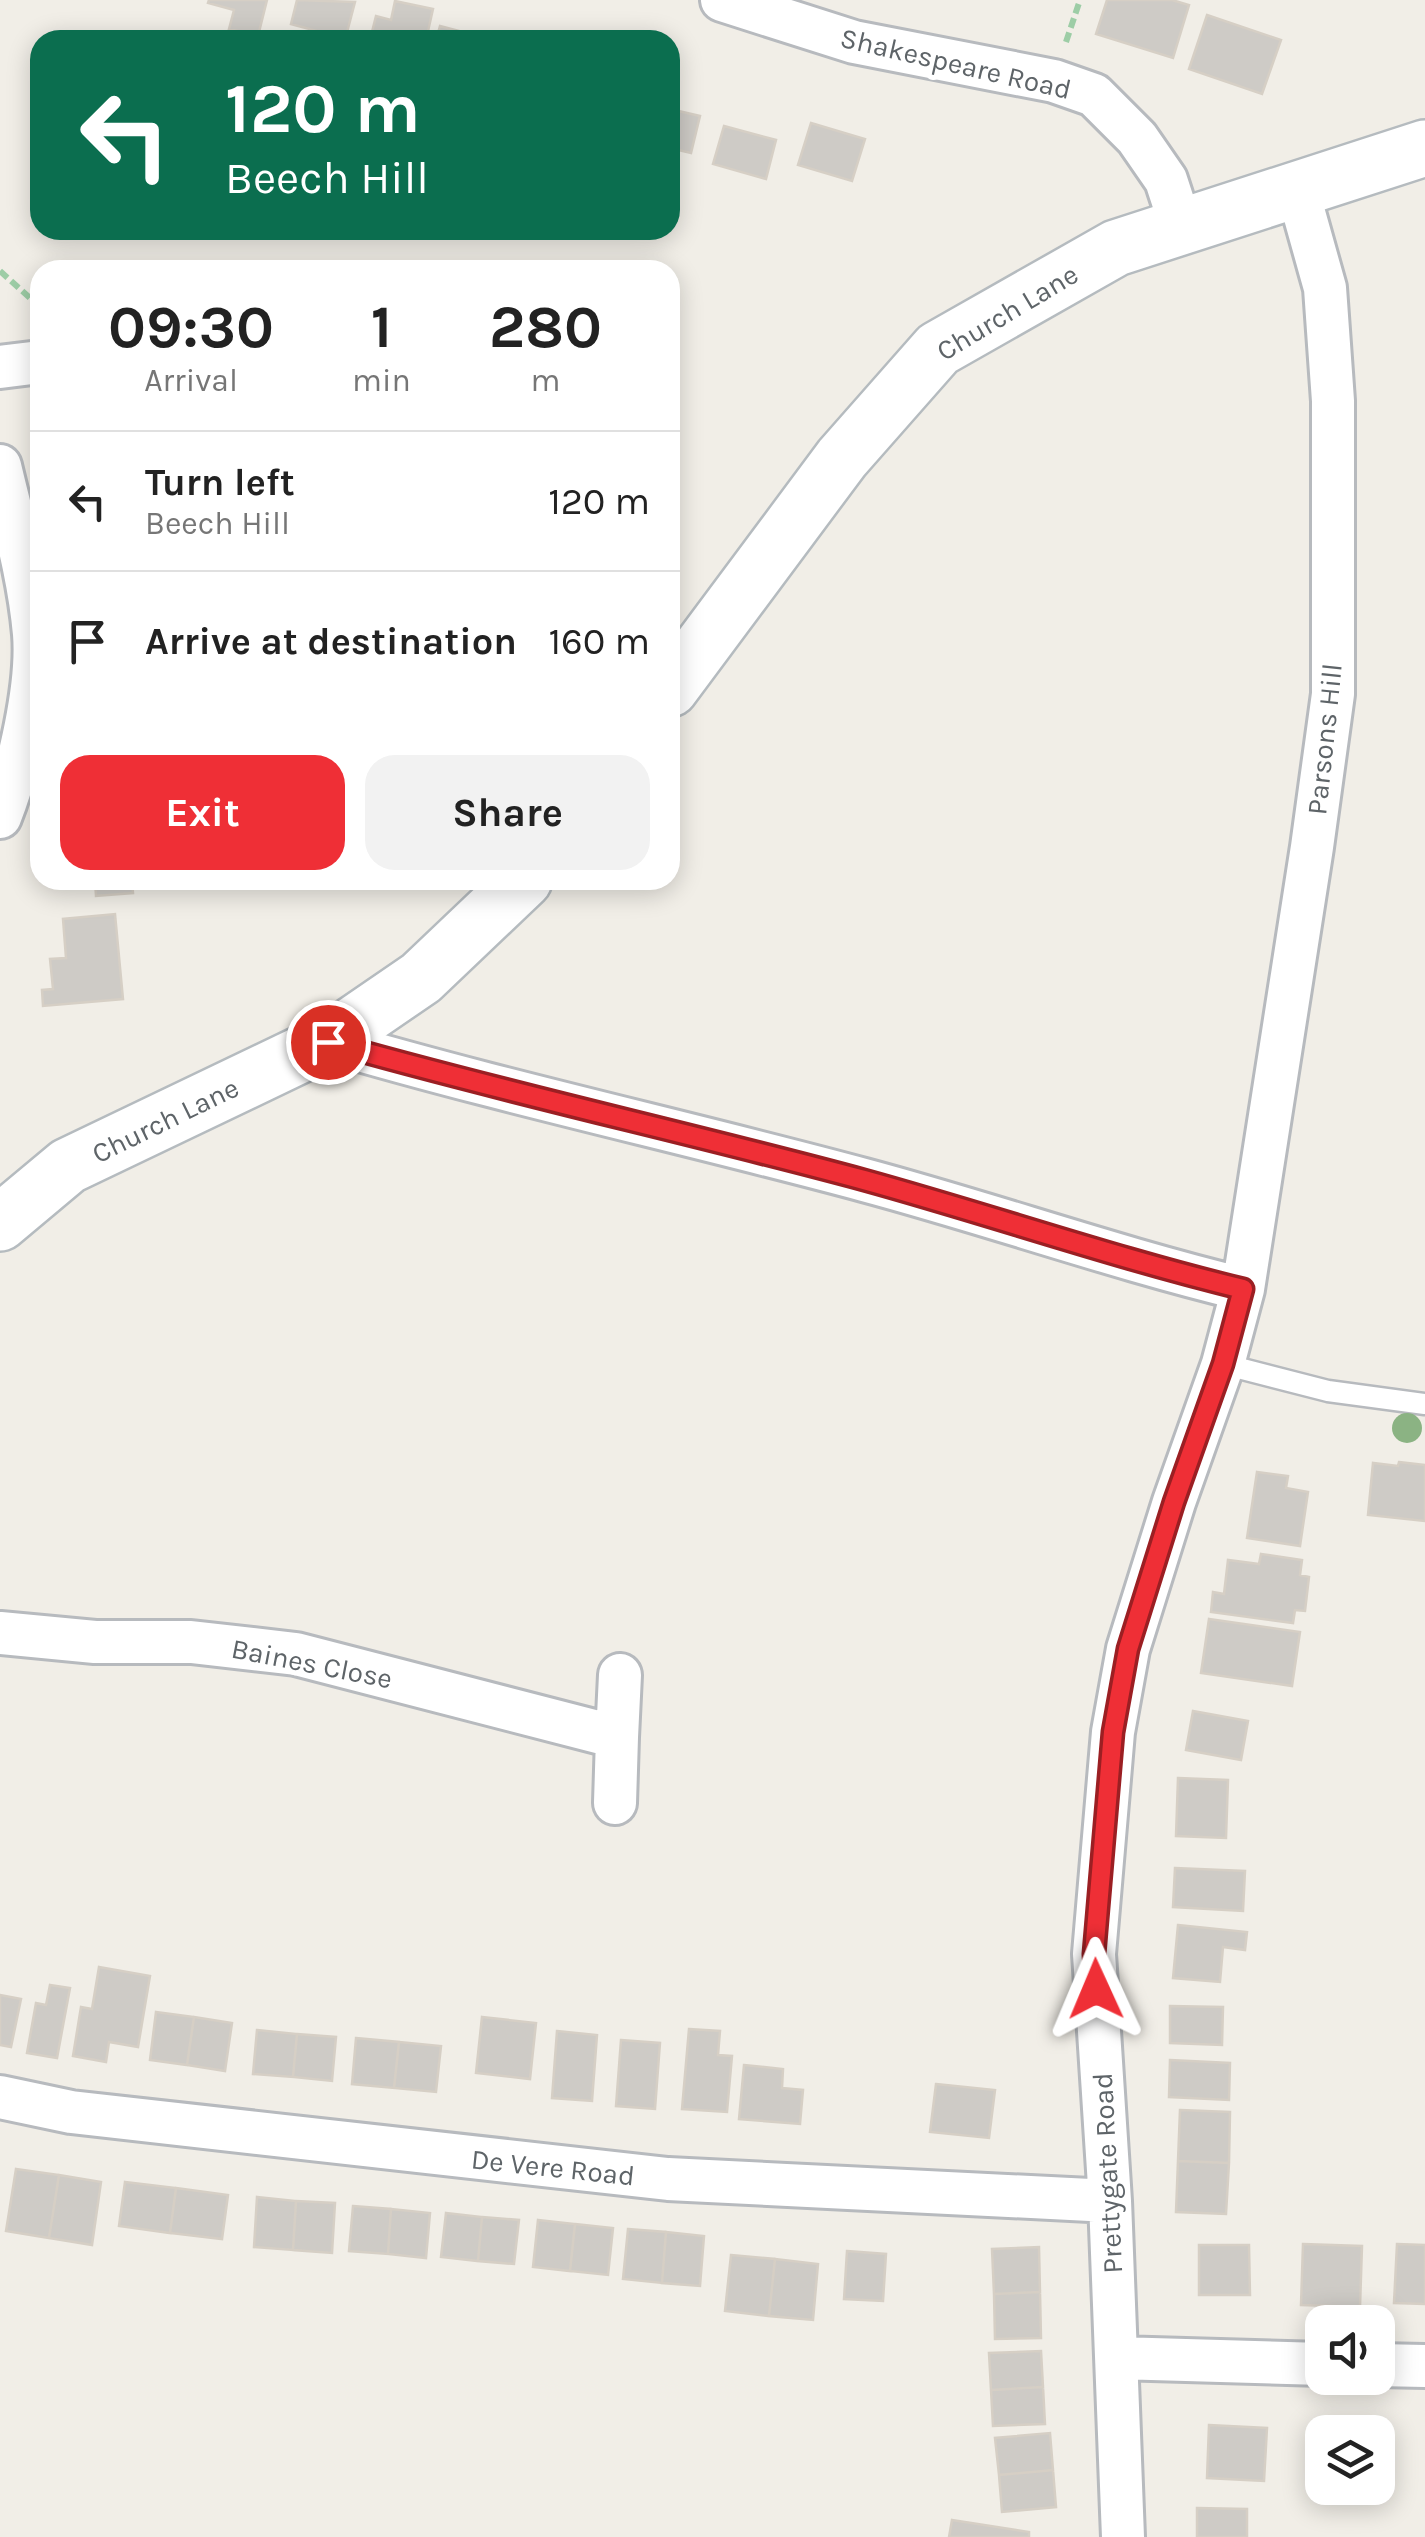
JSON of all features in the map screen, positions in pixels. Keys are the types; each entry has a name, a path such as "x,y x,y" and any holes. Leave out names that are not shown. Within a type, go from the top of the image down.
{"street":[{"name":"Shakespeare Road","path":"722,0 854,42 1054,81 1094,95 1137,138 1166,180 1181,226"},
{"name":"Church Lane","path":"680,676 842,458 938,349 1116,248 1425,148"},
{"name":"Parsons Hill","path":"1243,1289 1333,694 1333,401 1328,326 1325,288 1297,188"},
{"path":"0,366 30,363"},
{"path":"0,466 30,611"},
{"path":"0,816 10,791 30,686"},
{"name":"Church Lane","path":"2,1218 68,1166 328,1042 420,978 513,890"},
{"path":"328,1042 863,1180 1036,1228 1140,1264 1243,1289"},
{"name":"Prettygate Road","path":"1123,2537 1110,2201 1094,1954 1113,1732 1128,1649 1223,1364 1243,1289"},
{"name":"Baines Close","path":"0,1633 95,1642 192,1642 296,1654 617,1737"},
{"path":"615,1803 620,1675"},
{"name":"De Vere Road","path":"0,2097 71,2112 668,2179 1110,2201"},
{"path":"1117,2358 1305,2364"},
{"path":"1395,2365 1425,2366"}],"lane":[{"path":"1223,1364 1328,1391 1425,1404"}],"path":[{"path":"0,272 30,298"}],"building":[{"path":"267,0 260,30 229,29 234,10 208,3"},
{"path":"297,0 355,2 348,30 313,30 291,24"},
{"path":"1107,0 1172,0 1189,5 1173,58 1096,34"},
{"path":"395,1 433,9 428,30 372,30 376,16 391,20"},
{"path":"1207,15 1281,40 1262,94 1189,69"},
{"path":"680,111 700,116 691,153 680,150"},
{"path":"811,123 865,139 852,181 798,165"},
{"path":"724,126 776,140 766,179 713,164"},
{"path":"96,890 133,890 133,893 96,896"},
{"path":"115,914 123,999 43,1006 42,990 53,989 50,959 66,958 63,919"},
{"path":"1399,1462 1425,1465 1425,1521 1368,1515 1373,1463 1398,1466"},
{"path":"1257,1472 1288,1476 1286,1488 1308,1492 1300,1546 1247,1538"},
{"path":"1261,1554 1302,1560 1300,1575 1309,1577 1305,1611 1295,1610 1293,1623 1211,1612 1213,1592 1224,1594 1228,1560 1259,1564"},
{"path":"1209,1619 1300,1632 1292,1686 1201,1673"},
{"path":"1193,1711 1248,1721 1241,1760 1186,1750"},
{"path":"1178,1778 1228,1780 1226,1838 1176,1836"},
{"path":"1175,1868 1245,1871 1243,1911 1173,1907"},
{"path":"1178,1925 1247,1932 1245,1950 1223,1947 1220,1982 1173,1978"},
{"path":"99,1967 150,1976 138,2047 109,2042 106,2062 73,2056 81,2007 92,2009"},
{"path":"50,1985 70,1988 57,2058 27,2053 36,2003 46,2005"},
{"path":"0,1995 21,1999 11,2047 0,2045"},
{"path":"1170,2006 1223,2007 1222,2045 1170,2043"},
{"path":"156,2012 194,2017 187,2065 150,2060"},
{"path":"194,2017 232,2023 225,2071 187,2065"},
{"path":"482,2017 536,2023 530,2079 476,2073"},
{"path":"689,2029 720,2031 718,2055 732,2056 727,2112 682,2109"},
{"path":"257,2030 297,2034 293,2077 253,2074"},
{"path":"557,2031 597,2035 592,2101 552,2098"},
{"path":"297,2034 336,2037 332,2081 293,2077"},
{"path":"356,2038 399,2042 394,2088 352,2084"},
{"path":"621,2040 660,2043 655,2109 616,2106"},
{"path":"399,2042 441,2046 436,2092 394,2088"},
{"path":"1170,2060 1230,2063 1229,2100 1169,2097"},
{"path":"744,2065 783,2069 782,2088 803,2090 800,2124 739,2119"},
{"path":"936,2084 995,2090 989,2138 930,2132"},
{"path":"1180,2110 1230,2112 1229,2163 1178,2161"},
{"path":"1178,2161 1229,2163 1226,2214 1176,2212"},
{"path":"16,2169 59,2175 49,2238 6,2231"},
{"path":"59,2175 101,2182 92,2245 49,2238"},
{"path":"125,2182 176,2188 170,2233 119,2226"},
{"path":"176,2188 228,2195 222,2239 170,2233"},
{"path":"257,2197 296,2201 293,2250 254,2247"},
{"path":"296,2201 335,2203 332,2253 293,2250"},
{"path":"353,2206 391,2209 388,2254 349,2251"},
{"path":"391,2209 430,2213 426,2258 388,2254"},
{"path":"446,2213 482,2217 478,2261 441,2257"},
{"path":"482,2217 519,2220 514,2264 478,2261"},
{"path":"538,2220 575,2224 570,2271 533,2267"},
{"path":"575,2224 613,2228 608,2275 570,2271"},
{"path":"628,2229 666,2232 662,2283 623,2279"},
{"path":"666,2232 704,2236 700,2286 662,2283"},
{"path":"1303,2244 1362,2246 1360,2305 1301,2305"},
{"path":"1397,2244 1425,2245 1425,2304 1394,2303"},
{"path":"1199,2245 1249,2245 1250,2295 1199,2295"},
{"path":"1039,2247 1040,2292 994,2294 992,2249"},
{"path":"847,2251 886,2254 883,2301 844,2299"},
{"path":"731,2255 775,2259 769,2316 725,2311"},
{"path":"775,2259 818,2264 813,2320 769,2316"},
{"path":"1040,2292 1041,2338 995,2339 994,2294"},
{"path":"1041,2351 1043,2387 991,2390 989,2353"},
{"path":"1043,2387 1045,2424 993,2426 991,2390"},
{"path":"1209,2425 1267,2428 1264,2481 1207,2478"},
{"path":"1050,2433 1053,2470 999,2475 995,2438"},
{"path":"1053,2470 1056,2507 1002,2512 999,2475"},
{"path":"1197,2508 1247,2509 1247,2537 1197,2537"},
{"path":"952,2520 1029,2532 1029,2537 949,2537"}],"route":[{"path":"328,1042 863,1180 1036,1228 1140,1264 1243,1289 1223,1364 1128,1649 1113,1732 1094,1954 1096,1989"}]}
